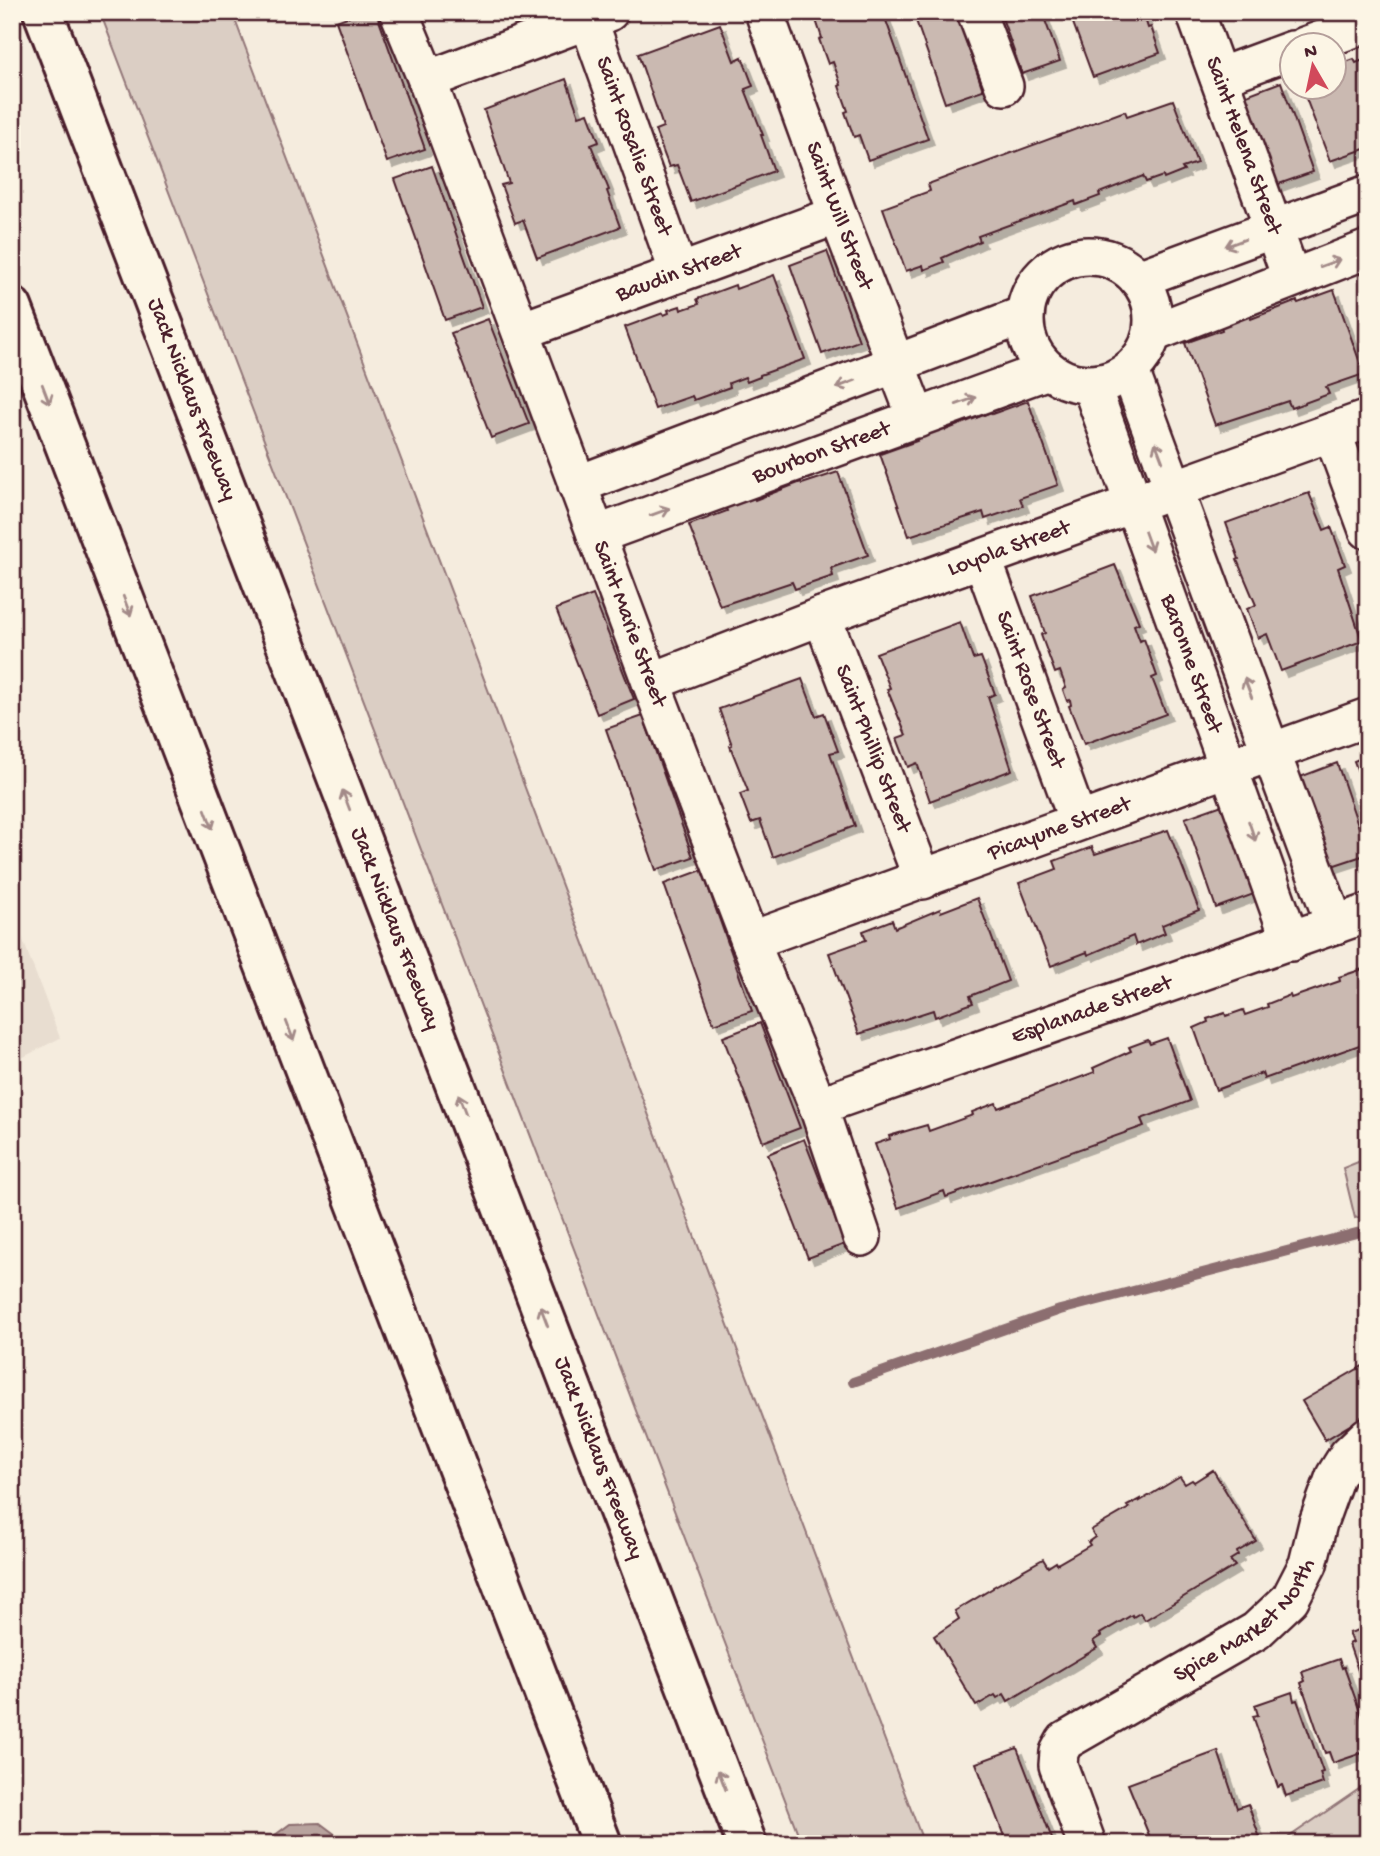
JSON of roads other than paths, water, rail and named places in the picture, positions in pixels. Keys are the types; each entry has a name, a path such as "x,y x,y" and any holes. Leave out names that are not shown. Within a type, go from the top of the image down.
{"highway":[{"name":"Jack Nicklaus Freeway","path":"43,12 747,1844"},
{"path":"12,307 602,1844"}],"street":[{"name":"Saint Marie Street","path":"400,12 651,682 750,941 818,1106 862,1237"},
{"name":"Saint Will Street","path":"764,12 838,215 917,419"},
{"path":"976,12 1004,86"},
{"name":"Saint Helena Street","path":"1195,12 1291,277"},
{"path":"427,80 599,16"},
{"name":"Saint Rosalie Street","path":"599,16 680,273"},
{"path":"1343,32 1368,23"},
{"path":"1219,76 1278,55"},
{"path":"1138,279 1368,194"},
{"name":"Baudin Street","path":"521,331 838,215"},
{"path":"1153,333 1368,249"},
{"path":"1089,255 1111,259 1131,271 1138,279 1146,288 1153,309 1153,333 1144,353 1130,370 1110,381 1091,385 1068,382 1048,370 1033,354 1026,338 1024,315 1029,294 1042,275 1060,262 1089,255"},
{"path":"577,485 1024,315"},
{"name":"Bourbon Street","path":"596,535 1048,370"},
{"name":"Baronne Street","path":"1130,370 1272,752 1352,919"},
{"name":"Baronne Street","path":"1091,385 1291,942"},
{"name":"Loyola Street","path":"651,682 822,616 984,560 1368,419"},
{"path":"1332,432 1368,530"},
{"name":"Saint Rose Street","path":"984,560 1078,821"},
{"name":"Saint Phillip Street","path":"822,616 923,880"},
{"name":"Picayune Street","path":"750,941 1368,717"},
{"name":"Esplanade Street","path":"818,1106 1352,919"},
{"name":"Spice Market North","path":"1087,1844 1058,1765 1059,1752 1065,1741 1256,1631 1290,1599 1308,1564 1318,1523 1335,1476 1348,1455 1368,1436"}],"waterway":[{"path":"853,1382 1060,1310 1368,1230"}]}
